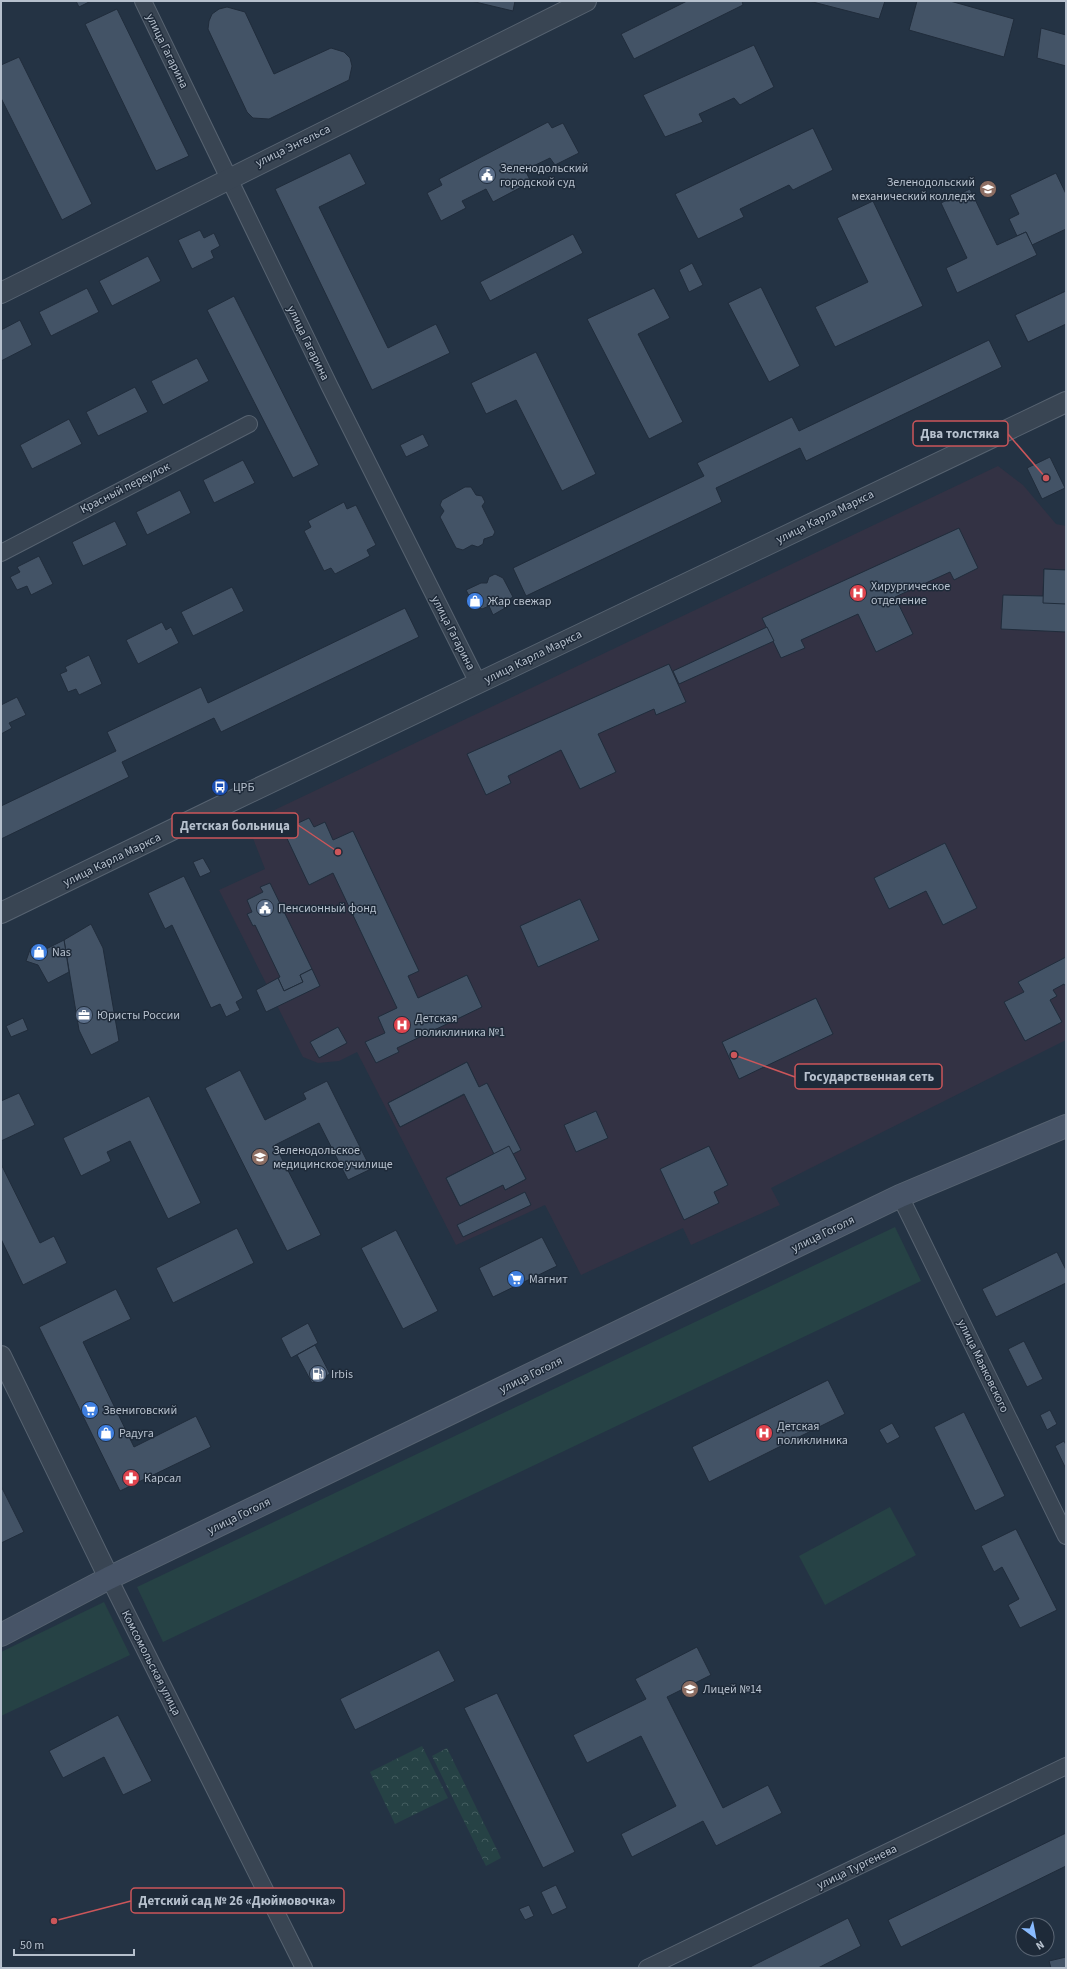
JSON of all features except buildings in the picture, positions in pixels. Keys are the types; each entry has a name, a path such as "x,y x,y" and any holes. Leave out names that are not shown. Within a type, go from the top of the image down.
{"main road":[{"name":"улица Гоголя","path":"1,1635 109,1578 900,1196 1066,1126"}],"street":[{"name":"улица Гагарина","path":"143,1 330,387 478,683"},
{"name":"улица Энгельса","path":"1,293 228,178 586,1"},
{"name":"улица Карла Маркса","path":"1,913 1066,402"},
{"name":"Красный переулок","path":"1,553 249,424"},
{"name":"улица Маяковского","path":"900,1196 1066,1536"},
{"name":"Комсомольская улица","path":"1,1356 109,1578 304,1968"},
{"name":"улица Тургенева","path":"647,1968 1066,1766"}],"shaded area":[{"path":"998,466 1023,485 1056,524 1066,526 1066,1040 771,1188 780,1205 691,1245 683,1228 581,1275 545,1205 456,1245 357,1052 339,1061 318,1063 303,1057 219,890 265,869 247,823"}],"green space":[{"path":"895,1227 921,1281 163,1642 137,1587"},
{"path":"890,1507 916,1555 825,1605 799,1556"},
{"path":"104,1602 130,1655 1,1716 1,1652"},
{"path":"422,1746 448,1798 395,1824 370,1772"},
{"path":"447,1748 501,1858 486,1866 432,1756"}],"place":[{"name":"Зеленодольский городской суд","path":"487,175"},
{"name":"Зеленодольский механический колледж","path":"988,189"},
{"name":"Два толстяка","path":"1046,478"},
{"name":"Хирургическое отделение","path":"858,593"},
{"name":"Жар свежар","path":"475,601"},
{"name":"ЦРБ","path":"220,787"},
{"name":"Детская больница","path":"338,852"},
{"name":"Пенсионный фонд","path":"265,908"},
{"name":"Nas","path":"39,952"},
{"name":"Юристы России","path":"84,1015"},
{"name":"Детская поликлиника №1","path":"402,1025"},
{"name":"Государственная сеть","path":"734,1055"},
{"name":"Зеленодольское медицинское училище","path":"260,1157"},
{"name":"Магнит","path":"516,1279"},
{"name":"Irbis","path":"318,1374"},
{"name":"Звениговский","path":"90,1410"},
{"name":"Радуга","path":"106,1433"},
{"name":"Детская поликлиника","path":"764,1433"},
{"name":"Карсал","path":"131,1478"},
{"name":"Лицей №14","path":"690,1689"},
{"name":"Детский сад № 26 «Дюймовочка»","path":"54,1921"}]}
